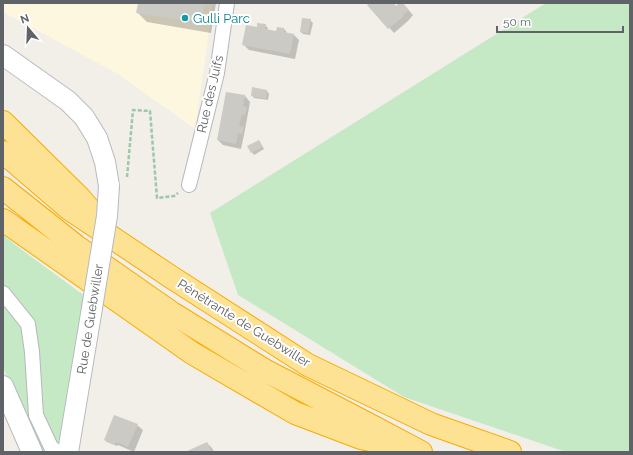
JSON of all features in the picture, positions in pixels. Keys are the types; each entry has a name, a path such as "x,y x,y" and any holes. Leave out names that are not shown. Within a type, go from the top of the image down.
{"highway":[{"path":"3,122 79,197 116,240"},
{"name":"Pénétrante de Guebwiller","path":"3,152 68,208 171,277 308,365 431,424 510,452"},
{"path":"3,188 76,246 172,313 266,371 419,451"},
{"path":"3,220 192,353 296,413 361,438 419,451"}],"main road":[{"name":"Rue de Guebwiller","path":"3,55 68,101 84,117 97,138 105,162 118,182 107,216 68,452"},
{"path":"3,386 32,452"}],"street":[{"name":"Rue des Juifs","path":"189,185 217,73 227,3"},
{"path":"3,293 28,324 32,352 36,416 51,447 57,452"}],"path":[{"path":"118,182 133,110 150,111 157,198 174,196 189,185"}],"shaded area":[{"path":"3,3 213,3 195,129 118,74 3,12"}],"green space":[{"path":"546,3 630,3 630,452 566,452 404,397 238,295 210,213"},
{"path":"3,235 86,297 60,452 39,452 30,434 3,367"}],"building":[{"name":"Gulli Parc","path":"138,3 205,3 201,23 136,13"},
{"path":"369,3 394,3 396,6 399,3 403,3 409,10 388,29 367,5"},
{"path":"302,18 311,19 308,33 300,32"},
{"path":"257,23 266,24 265,29 276,31 277,27 284,28 284,32 294,34 290,54 242,45 246,25 257,27"},
{"path":"252,87 267,90 266,99 251,96"},
{"path":"226,92 245,95 243,106 247,107 245,115 242,114 239,126 244,127 242,134 238,133 236,144 217,140"},
{"path":"259,140 263,147 251,153 247,146"},
{"path":"114,415 138,424 128,447 116,442 115,445 104,440"},
{"path":"207,442 212,452 185,452"}],"place":[{"name":"Gulli Parc","path":"185,18"}]}
